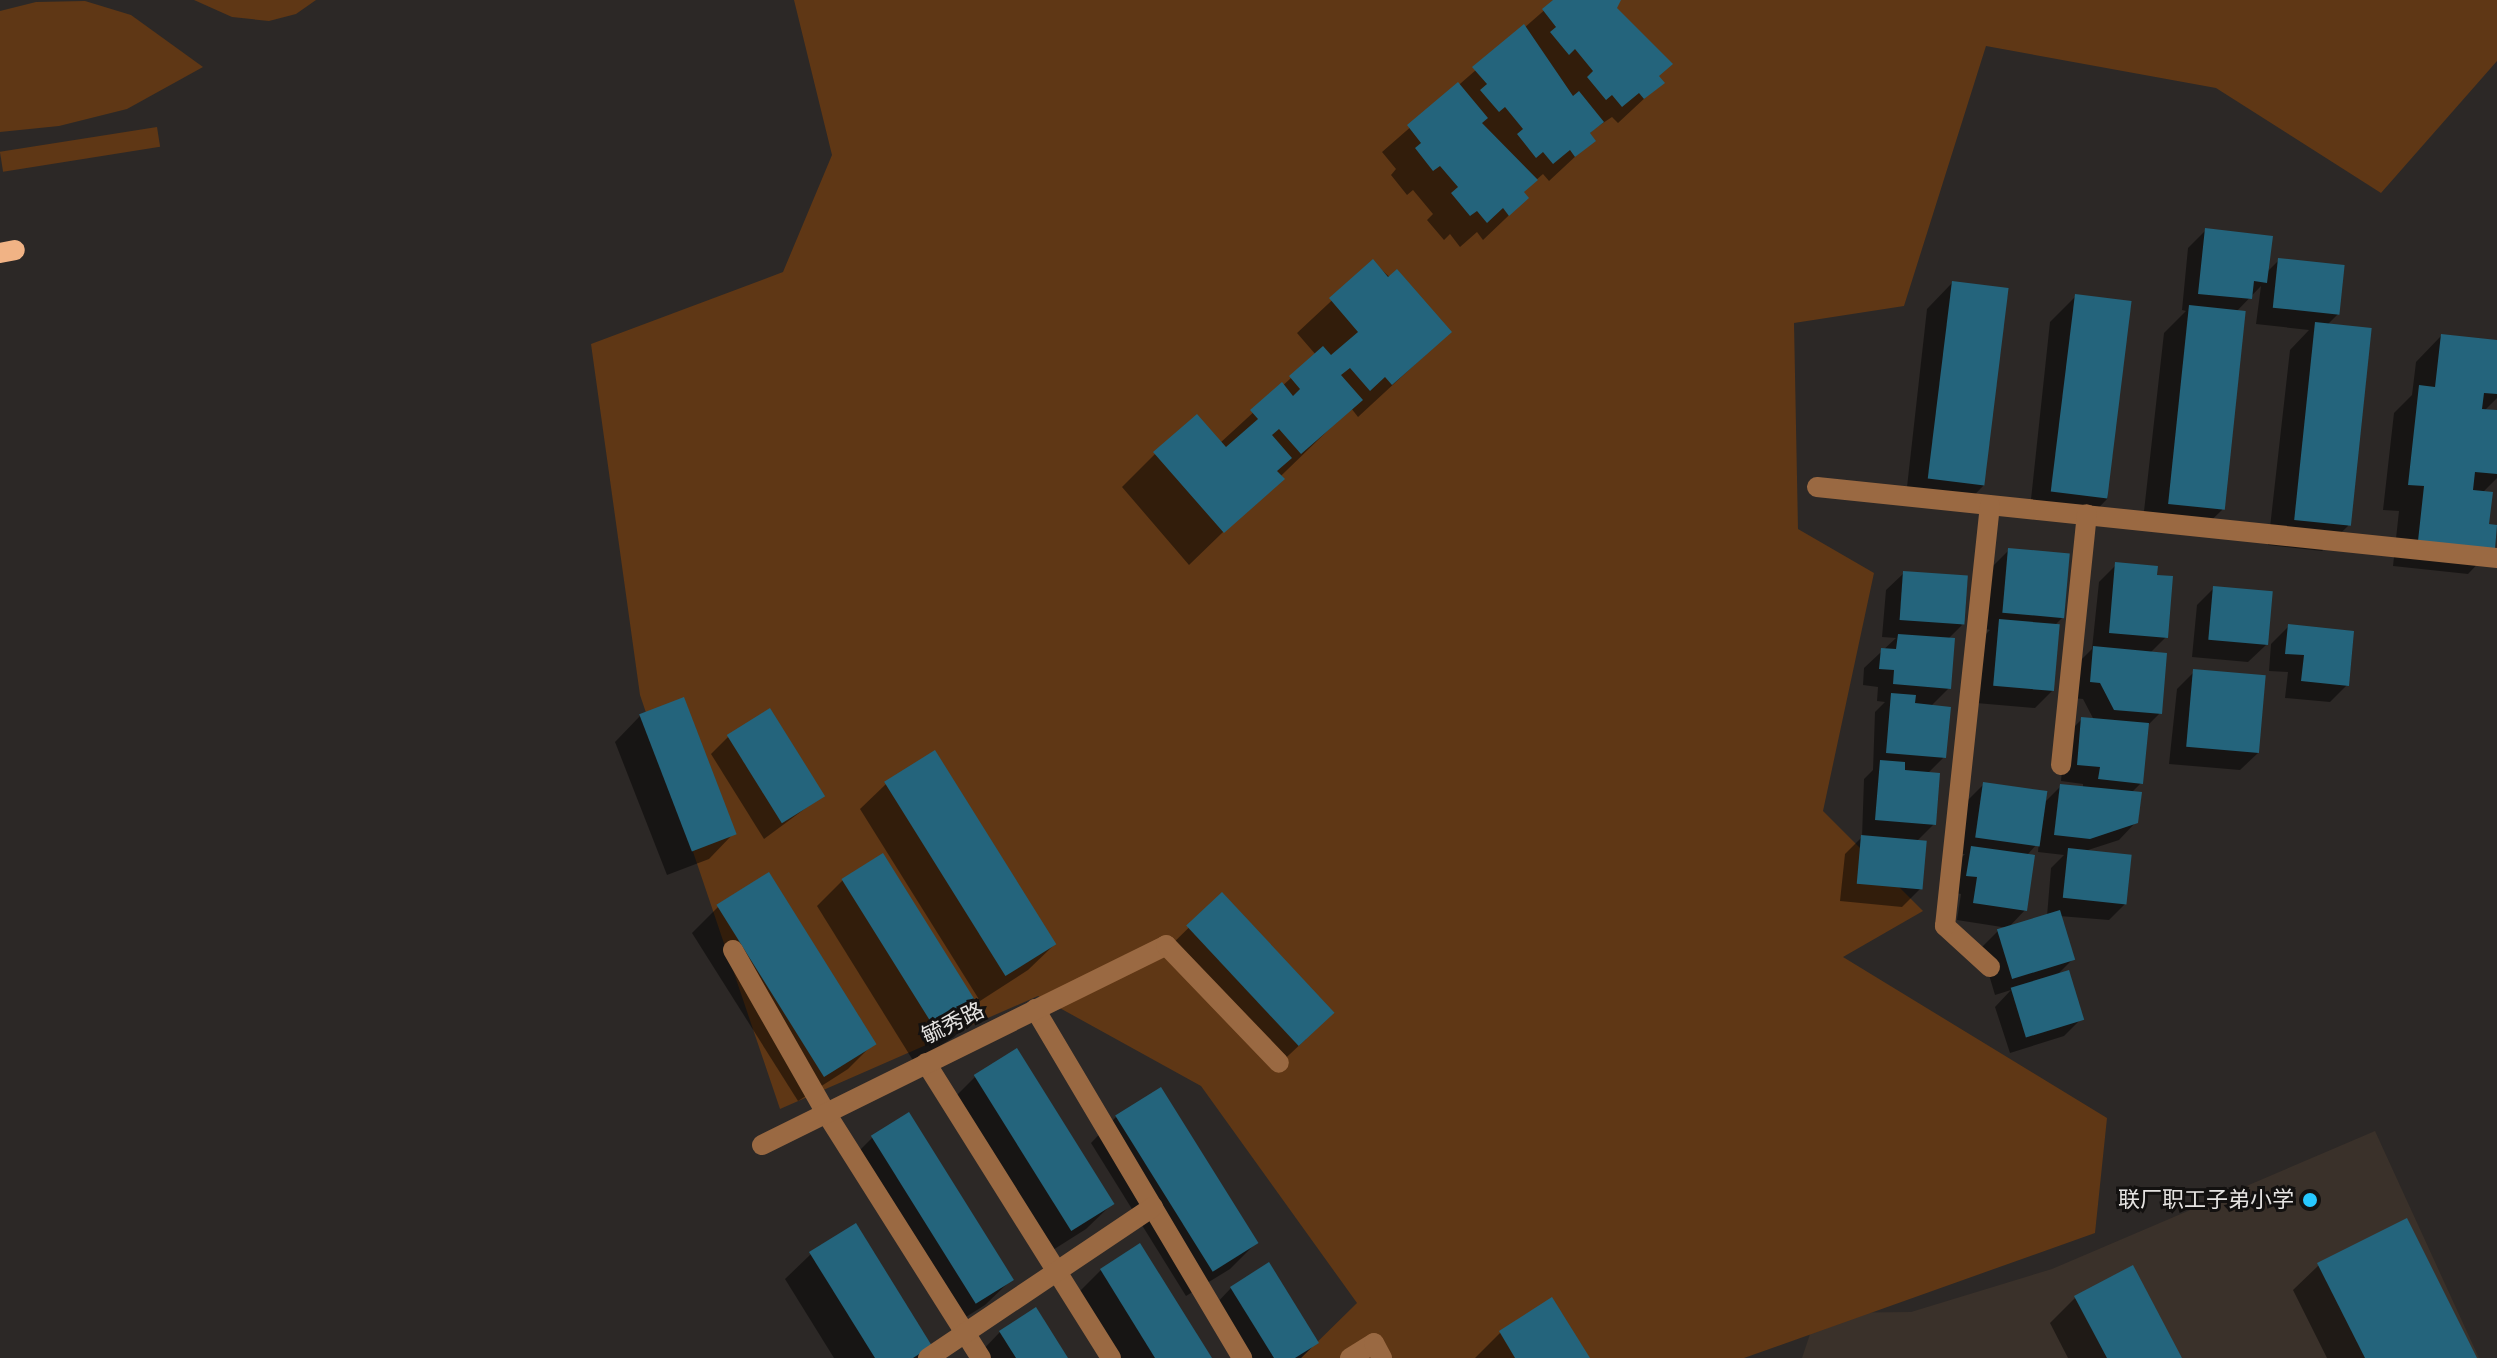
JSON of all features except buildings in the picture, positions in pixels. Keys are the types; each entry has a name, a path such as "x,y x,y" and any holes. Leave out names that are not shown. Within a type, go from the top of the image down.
{"street":[{"path":"1817,487 2497,558"},
{"path":"1990,505 1945,926 1990,967"},
{"path":"2061,765 2087,514"},
{"name":"毓秀路","path":"762,1145 1166,945 1279,1063"},
{"path":"733,950 826,1113 981,1358"},
{"path":"1035,1009 1242,1358"},
{"path":"926,1063 1111,1358"},
{"path":"928,1358 1153,1207"},
{"path":"1350,1358 1374,1343 1382,1358"}],"shaded area":[{"path":"194,0 316,0 296,14 269,21 232,17"},
{"path":"794,0 2497,0 2497,61 2381,193 2216,88 1986,46 1904,306 1794,323 1798,529 1874,573 1823,811 1923,911 1843,957 2107,1118 2095,1233 1744,1358 1301,1358 1357,1303 1201,1086 1038,996 780,1109 640,695 591,344 783,272 832,155"},
{"path":"85,1 131,15 203,67 127,109 59,126 0,132 0,11 36,2"},
{"path":"157,127 160,147 3,172 0,152"},
{"name":"联厂职工子弟小学","path":"2375,1131 2479,1358 1802,1358 1817,1313 1911,1312 2052,1269"}],"place":[{"name":"联厂职工子弟小学","path":"2310,1200"}]}
